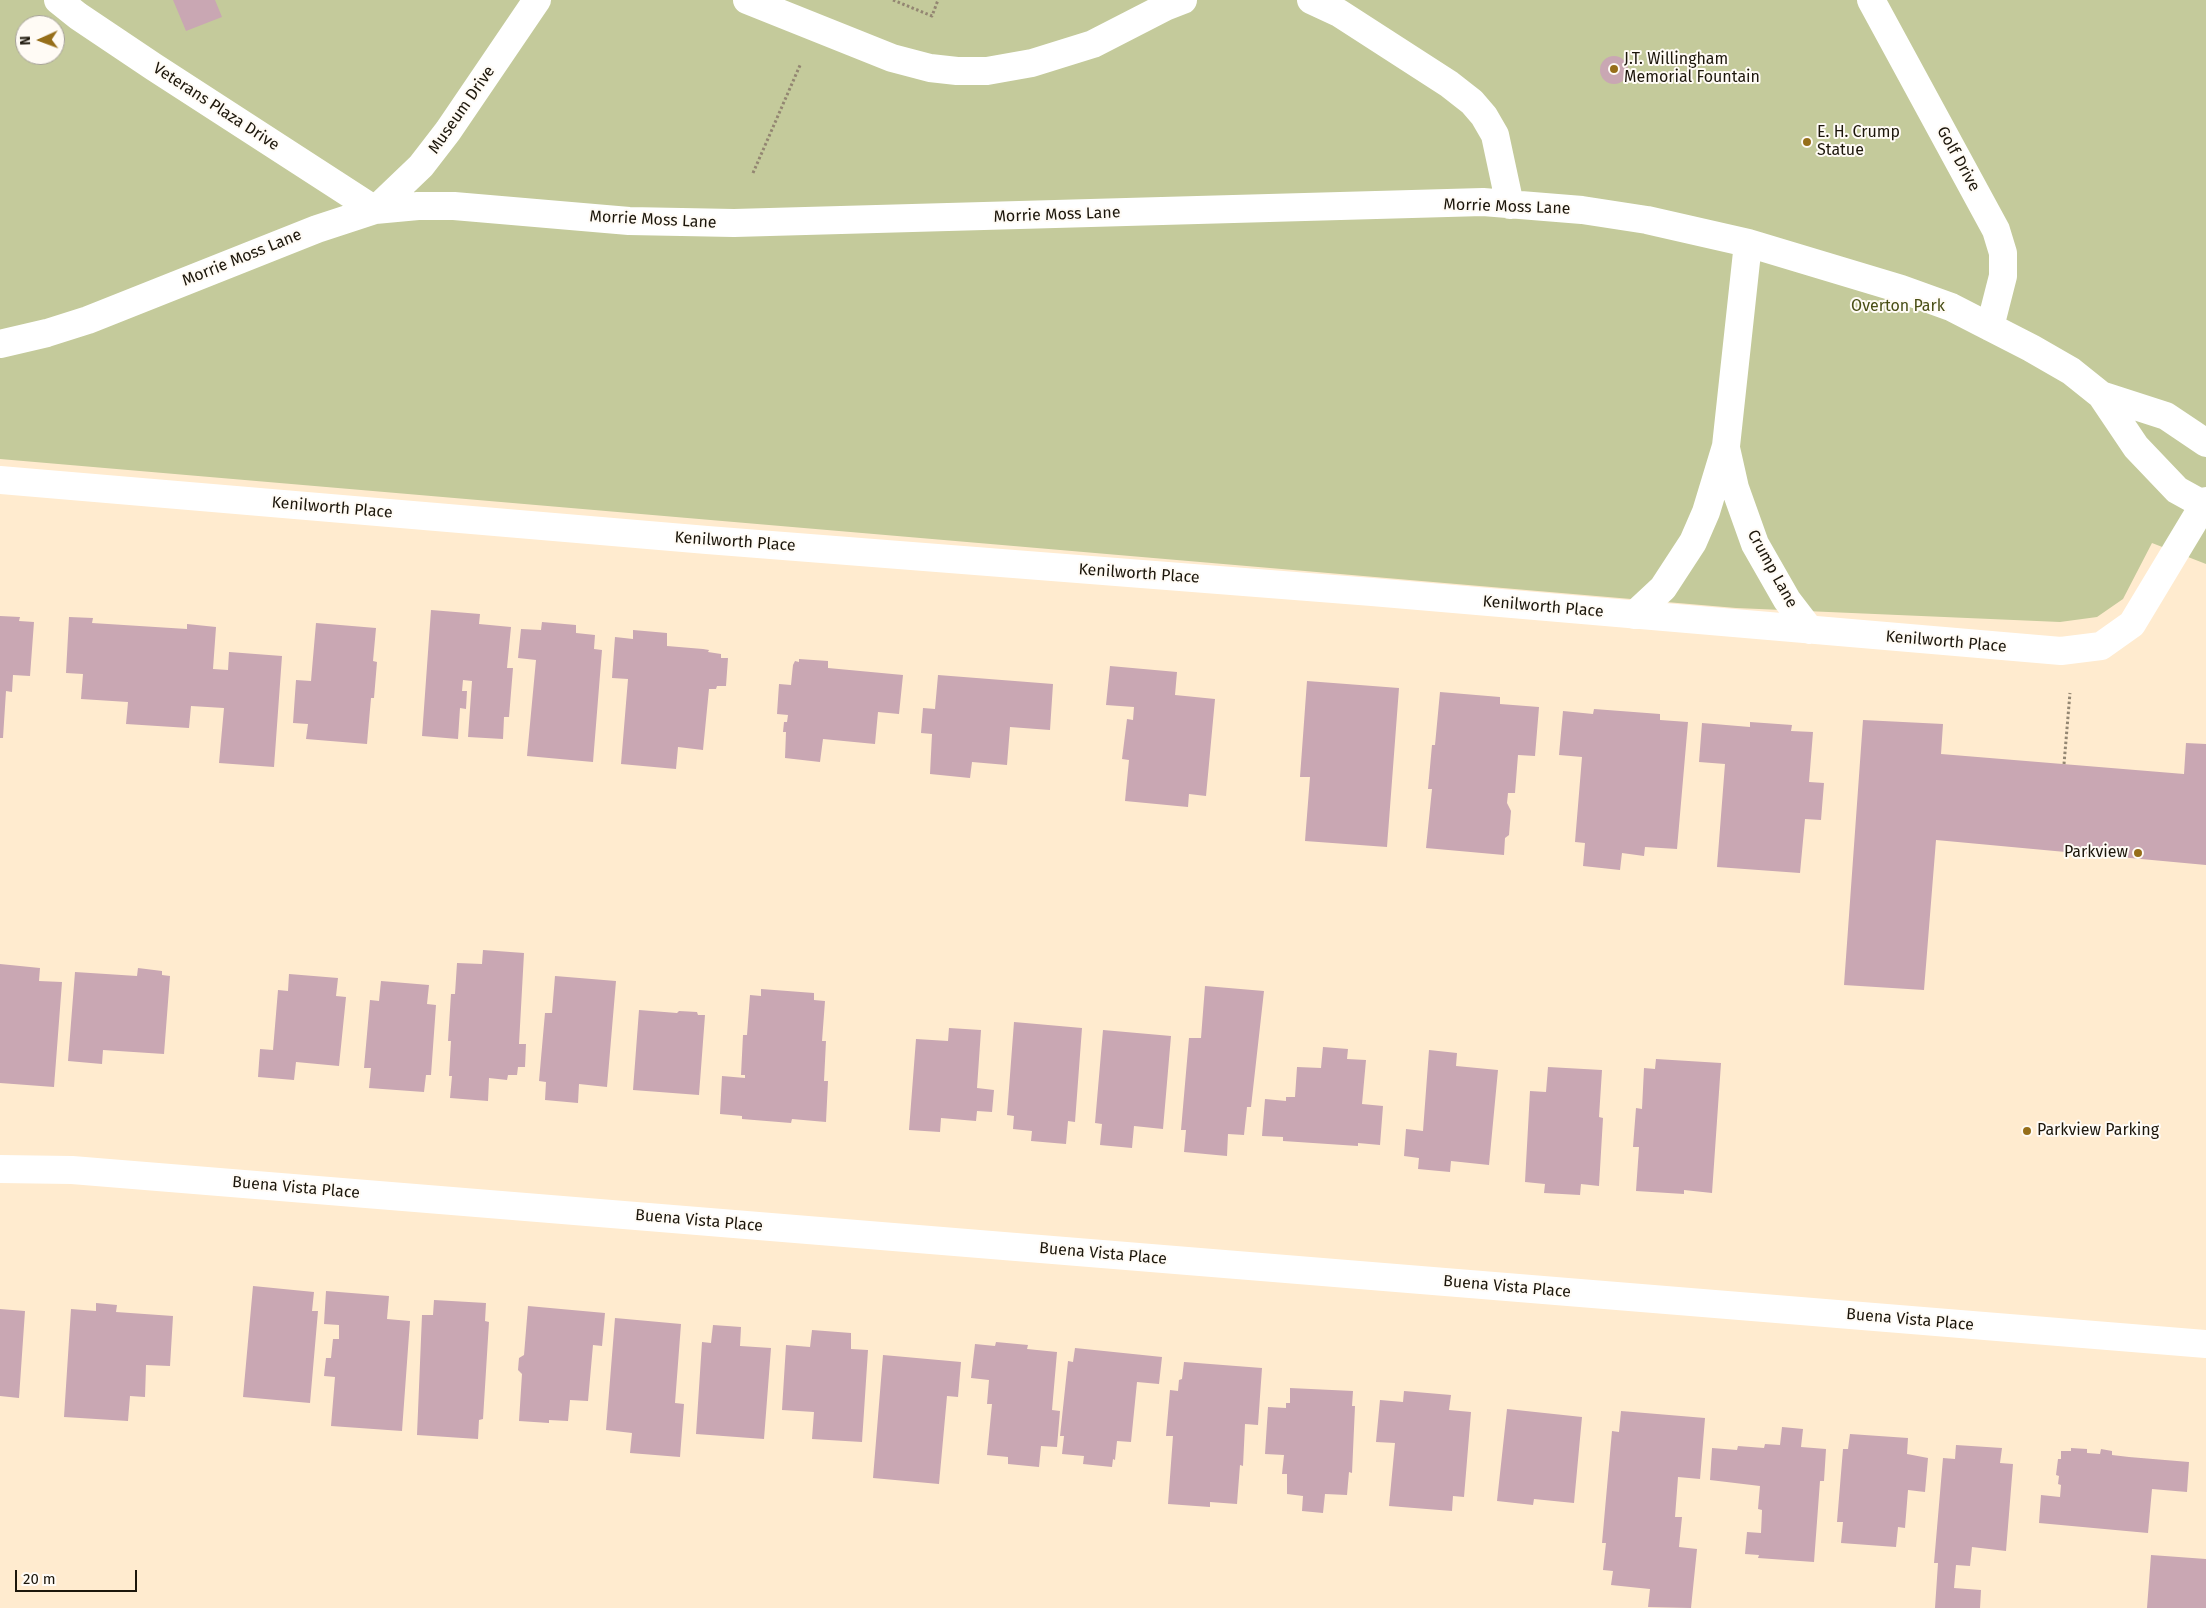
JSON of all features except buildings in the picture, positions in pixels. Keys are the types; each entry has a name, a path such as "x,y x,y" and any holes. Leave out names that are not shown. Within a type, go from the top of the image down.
{"street":[{"name":"Veterans Plaza Drive","path":"58,0 78,16 154,67 375,210"},
{"name":"Museum Drive","path":"375,210 421,166 448,131 537,0"},
{"path":"747,0 892,58 930,68 957,71 987,71 1041,60 1093,44 1165,7 1183,0"},
{"path":"1311,0 1339,13 1449,84 1472,102 1484,116 1495,135 1510,205"},
{"name":"Golf Drive","path":"1871,0 1996,230 2003,253 2003,276 1990,327"},
{"name":"Morrie Moss Lane","path":"0,344 47,333 88,320 317,228 375,210 418,206 454,206 629,221 734,223 1483,202 1582,210 1647,220 1748,243 1901,289 1951,308 2071,371 2101,395 2136,446 2177,490 2205,504"},
{"name":"Crump Lane","path":"1634,614 1663,588 1693,542 1706,512 1726,446 1748,243"},
{"name":"Morrie Moss Lane","path":"2101,395 2166,416 2206,443"},
{"name":"Crump Lane","path":"1726,446 1735,488 1755,544 1787,600 1810,630"},
{"name":"Kenilworth Place","path":"0,480 697,540 1372,592 2061,651 2101,646 2132,624 2205,504"},
{"name":"Buena Vista Place","path":"0,1169 82,1170 2206,1344"}],"path":[{"path":"893,0 932,16 938,0"},
{"path":"753,173 801,63"},
{"path":"2064,764 2070,693"}],"green space":[{"name":"Overton Park","path":"0,0 2206,0 2206,564 2152,543 2123,599 2097,617 2060,622 1736,608 0,459"}],"place":[{"name":"J.T. Willingham Memorial Fountain","path":"1614,69"},
{"name":"E. H. Crump Statue","path":"1807,142"},
{"name":"Parkview","path":"2138,853"},
{"name":"Parkview Parking","path":"2027,1131"}]}
